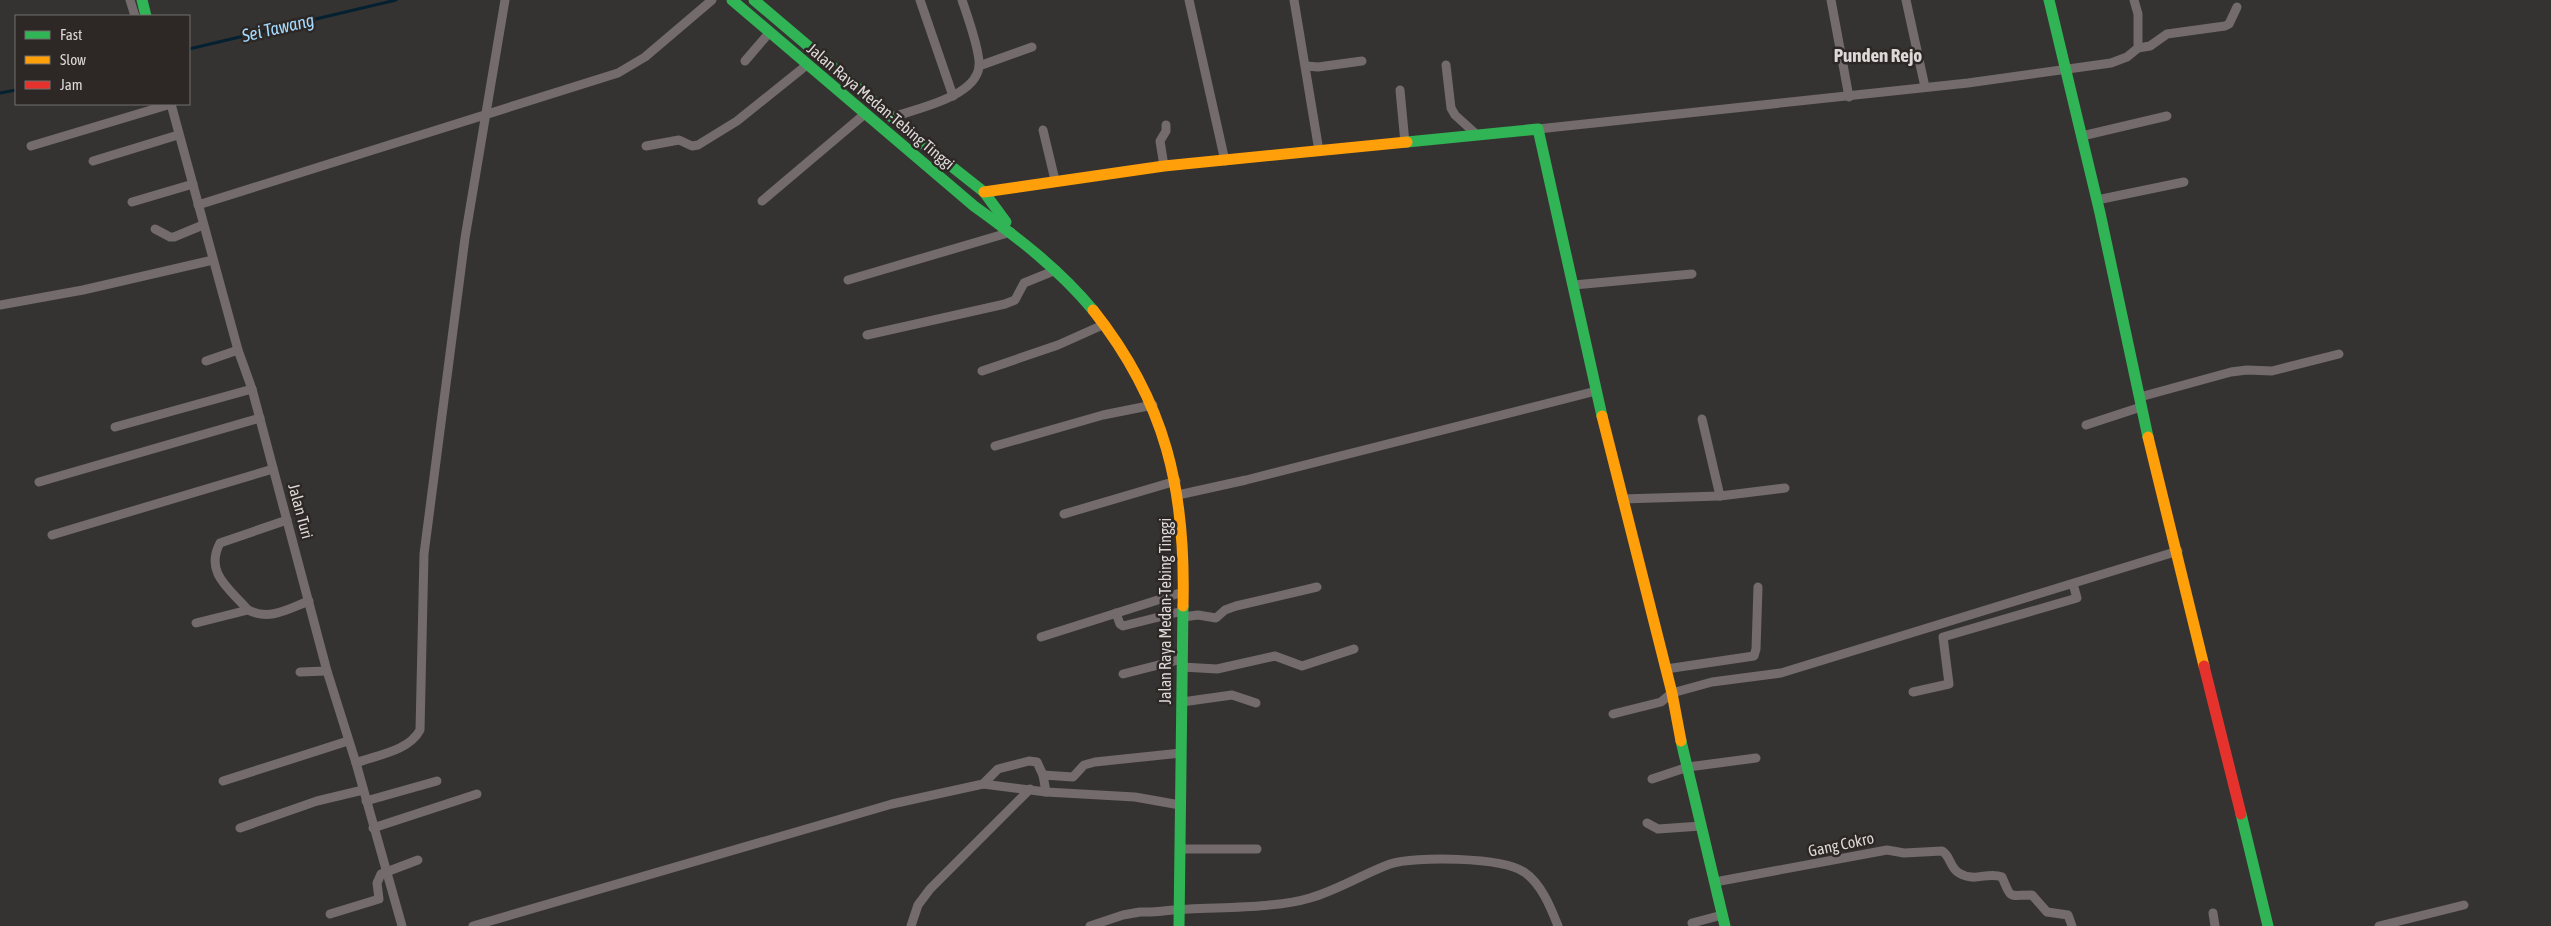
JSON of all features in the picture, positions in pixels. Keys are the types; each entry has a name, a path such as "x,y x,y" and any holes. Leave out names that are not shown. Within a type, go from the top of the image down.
{"main road":[{"path":"142,0 146,15"},
{"name":"Jalan Raya Medan-Tebing Tinggi","path":"732,0 974,206 1013,231 1056,270 1085,298 1105,324 1131,362 1153,405 1176,481 1183,536 1179,926"},
{"name":"Jalan Raya Medan-Tebing Tinggi","path":"754,0 984,192 1013,231"},
{"path":"2049,0 2097,200 2141,402 2268,926"},
{"path":"984,192 1055,180 1164,166 1405,144 1476,134 1538,129 1596,390 1672,693 1690,784 1723,920"}],"street":[{"path":"130,0 134,15"},
{"path":"356,763 405,746 416,739 420,730 424,554 465,238 505,0"},
{"path":"198,205 632,67 712,0"},
{"path":"920,0 953,96"},
{"path":"893,117 953,96 970,87 979,66 962,0"},
{"path":"1189,0 1225,161"},
{"path":"1294,0 1319,151"},
{"path":"1831,0 1849,97"},
{"path":"1906,0 1925,87"},
{"path":"2134,0 2138,23 2138,48"},
{"path":"1538,129 1849,97 2112,63 2127,57 2138,48 2150,46 2167,34 2225,26 2229,24 2237,7"},
{"path":"745,62 769,33"},
{"path":"979,66 1032,47"},
{"path":"1306,66 1318,67 1362,61"},
{"path":"646,146 679,140 692,146 698,145 737,121 808,64"},
{"path":"1446,65 1452,108 1455,115 1476,134"},
{"path":"1400,90 1405,144"},
{"path":"31,146 168,105"},
{"name":"Jalan Turi","path":"171,105 238,350 260,418 327,671 356,763 402,926"},
{"path":"762,201 866,113"},
{"path":"2082,136 2167,116"},
{"path":"1164,166 1160,141 1166,131 1166,125"},
{"path":"1043,130 1055,180"},
{"path":"93,160 178,135"},
{"path":"2097,200 2184,182"},
{"path":"132,202 193,184"},
{"path":"155,229 170,237 174,237 203,225"},
{"path":"848,280 1013,231"},
{"path":"0,305 74,292 213,260"},
{"path":"867,335 1005,304 1014,300 1024,283 1056,270"},
{"path":"1574,285 1692,274"},
{"path":"982,371 1058,345 1105,324"},
{"path":"206,361 238,350"},
{"path":"2086,425 2141,402 2215,376 2247,370 2262,372 2339,354"},
{"path":"116,427 252,389"},
{"path":"1178,495 1255,478 1596,390"},
{"path":"995,446 1103,415 1153,405"},
{"path":"39,482 260,418"},
{"path":"1702,418 1720,496"},
{"path":"52,534 273,469"},
{"path":"1064,514 1176,481"},
{"path":"1622,499 1720,496 1785,488"},
{"path":"287,520 220,543 214,554 215,562 221,581 248,610 256,614 272,615 309,601"},
{"path":"1613,714 1661,702 1672,693 1712,682 1781,673 2178,550"},
{"path":"1913,692 1949,684 1943,637 2077,598 2073,584"},
{"path":"1666,669 1754,656 1756,649 1758,587"},
{"path":"1116,613 1120,624 1123,626 1183,614 1198,614 1216,618 1225,610 1318,588"},
{"path":"1041,637 1183,592"},
{"path":"196,623 248,610"},
{"path":"1123,674 1182,663 1217,669 1275,656 1302,666 1354,650"},
{"path":"300,672 327,671"},
{"path":"1182,702 1232,695 1256,703"},
{"path":"223,781 348,741"},
{"path":"473,926 892,804 983,784 1030,789 1073,777 1084,765 1095,762 1181,753"},
{"path":"1652,779 1688,767 1756,758"},
{"path":"983,784 998,769 1029,762 1038,762 1045,784"},
{"path":"366,801 437,781"},
{"path":"1045,784 1180,805"},
{"path":"911,926 924,896 1030,789"},
{"path":"240,828 317,801 363,790"},
{"path":"373,828 478,794"},
{"path":"1647,822 1658,829 1701,826"},
{"path":"1180,848 1258,849"},
{"name":"Gang Cokro","path":"1715,882 1887,850 1904,853 1942,851 1947,854 1953,868 1961,874 1977,879 1993,875 2002,878 2008,893 2011,895 2032,895 2047,912 2068,915 2072,926"},
{"path":"1090,926 1123,915 1179,909 1250,906 1309,898 1391,864 1413,859 1457,860 1509,865 1524,871 1531,877 1551,907 1558,926"},
{"path":"330,914 379,898 379,878 387,870 418,860"},
{"path":"2379,926 2464,905"},
{"path":"2213,913 2215,926"},
{"path":"1692,923 1723,920"}],"waterway":[{"name":"Sei Tawang","path":"190,49 396,0"},
{"name":"Sei Tawang","path":"0,93 15,90"}],"traffic: fast":[{"path":"142,0 146,15"},
{"path":"732,0 974,206 1037,254 1093,310"},
{"path":"754,0 927,147 984,192 1006,222"},
{"path":"2049,0 2100,213 2148,437"},
{"path":"1407,142 1538,129 1602,416"},
{"path":"1179,926 1183,606"},
{"path":"1681,741 1725,926"},
{"path":"2241,814 2268,926"}],"traffic: slow":[{"path":"984,192 1164,166 1407,142"},
{"path":"1093,310 1118,344 1138,379 1154,414 1166,449 1175,486 1180,524 1183,564 1183,606"},
{"path":"1602,416 1672,693 1681,741"},
{"path":"2148,437 2204,666"}],"traffic: jam":[{"path":"2204,666 2241,814"}],"district":[{"name":"Punden Rejo","path":"1878,55"}]}
